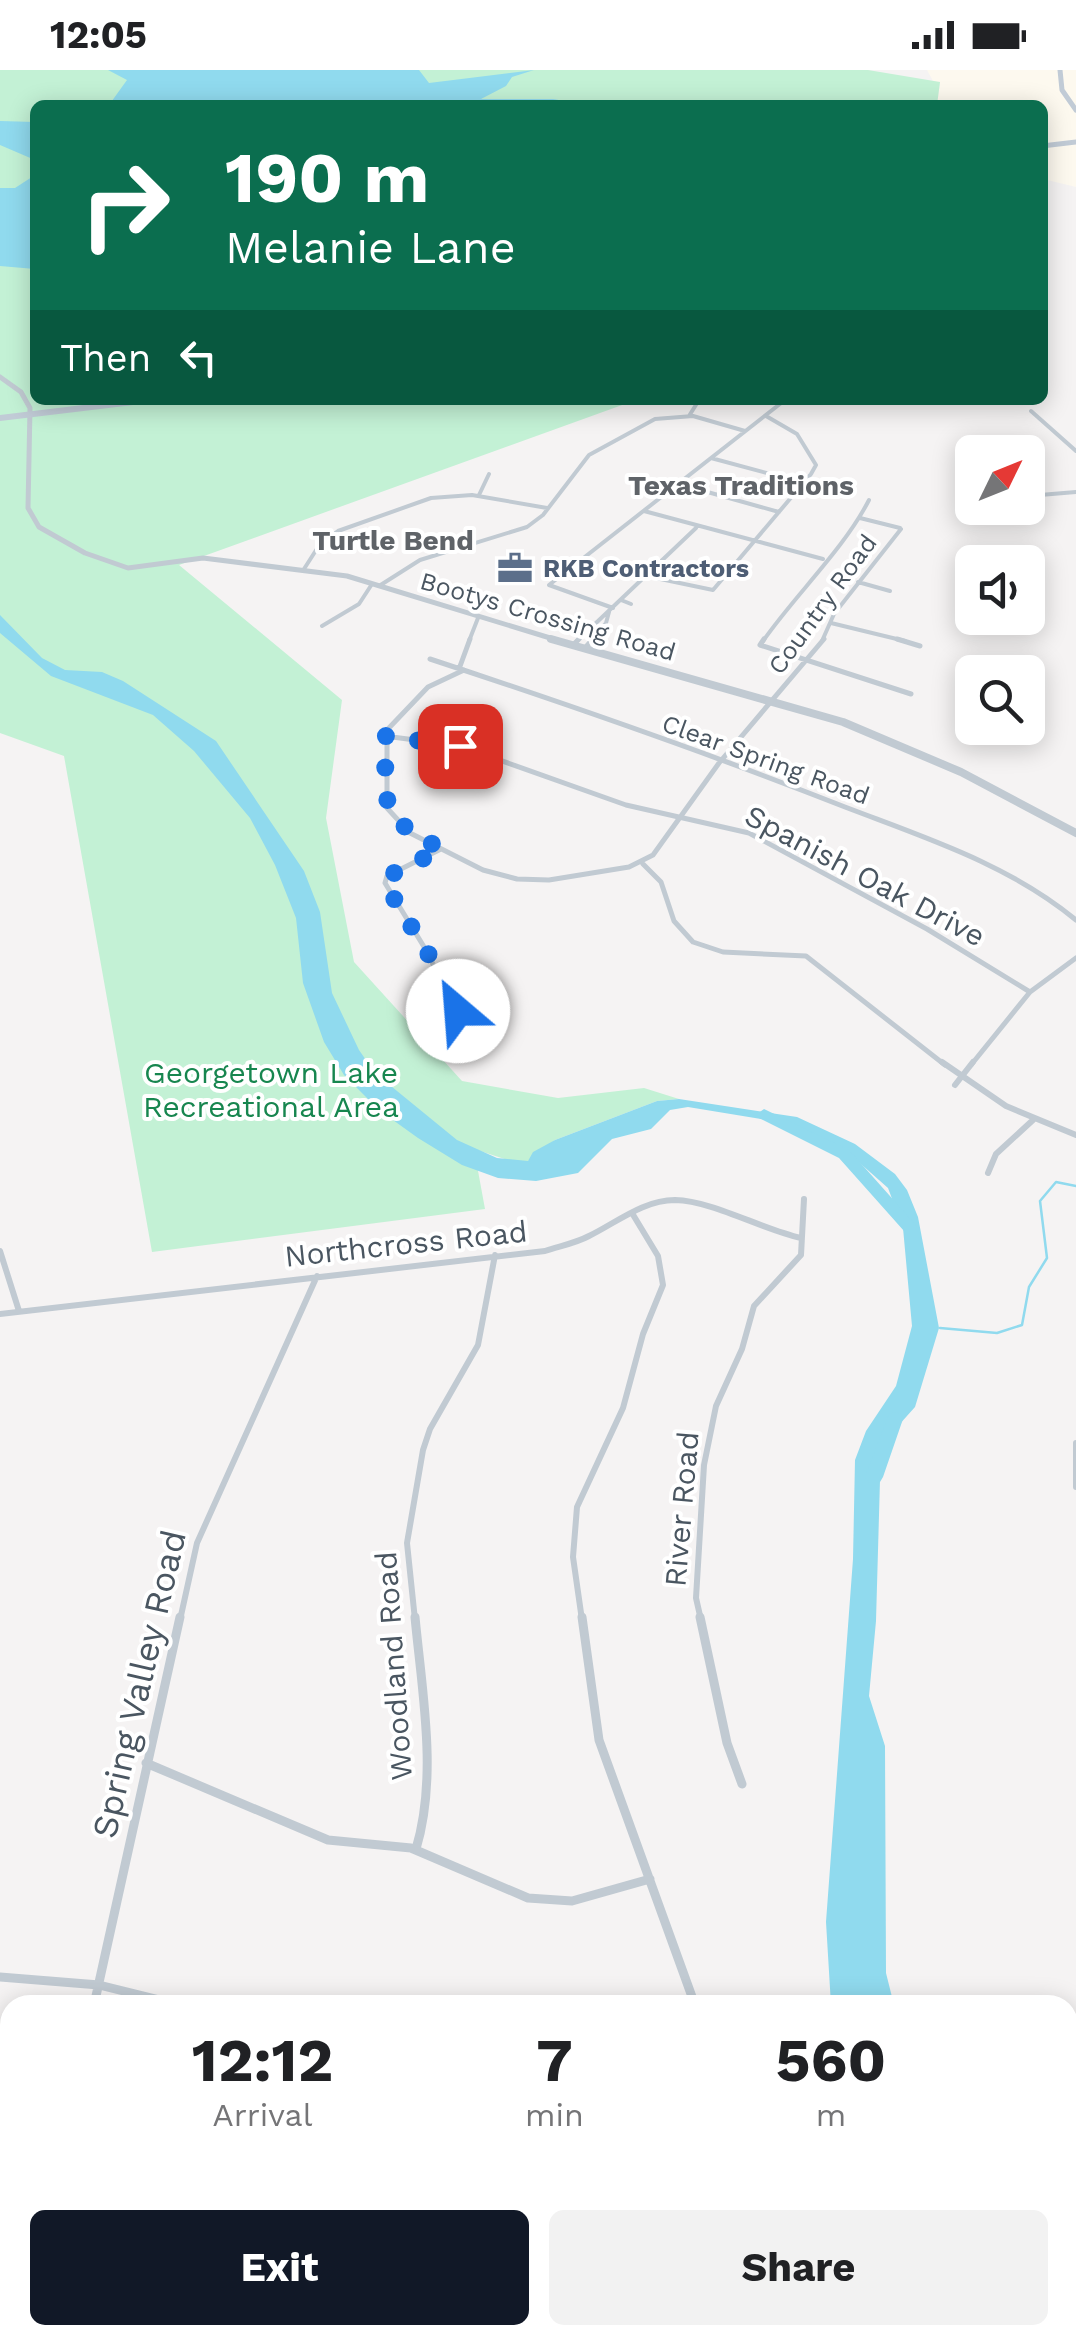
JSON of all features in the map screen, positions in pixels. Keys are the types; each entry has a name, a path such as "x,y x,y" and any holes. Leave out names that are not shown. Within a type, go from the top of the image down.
{"main road":[{"path":"1060,70 1062,90 1076,110"},
{"path":"1048,146 1076,143"},
{"path":"0,418 107,405"}],"street":[{"name":"Bootys Crossing Road","path":"0,377 21,392 30,408 27,505 34,521 48,534 85,553 128,568 204,558 304,569 376,585 862,729 920,753 1076,833"},
{"path":"689,416 696,405"},
{"path":"611,610 549,585 778,405"},
{"path":"1031,411 1076,451"},
{"path":"322,626 359,604 376,585 420,560 520,530 538,519 594,451 656,418 689,416 746,431"},
{"path":"646,576 713,590 804,483 816,465 814,458 791,428 764,416"},
{"path":"711,458 804,483"},
{"path":"479,496 489,474"},
{"path":"678,484 779,512"},
{"path":"1045,495 1076,492"},
{"path":"304,569 324,540 338,531 431,498 479,496 546,508"},
{"path":"869,500 860,518 760,644 911,694"},
{"path":"643,510 696,528 823,560"},
{"name":"Country Road","path":"642,864 653,856 722,760 826,637 858,582 901,528 860,518"},
{"path":"573,646 696,528"},
{"path":"858,582 890,591"},
{"path":"621,600 631,604"},
{"path":"584,649 606,623 611,610"},
{"path":"478,618 461,670 420,693 390,725 385,736 390,814 402,828 493,874 530,880 642,864 666,886 676,923 692,941 724,953 791,952 806,956 964,1077 1032,1120 1076,1135"},
{"path":"831,623 866,628 920,646"},
{"name":"Clear Spring Road","path":"430,660 722,760 1002,870 1047,895 1076,920"},
{"name":"Spanish Oak Drive","path":"385,736 460,746 605,798 734,828 927,929 1030,992"},
{"path":"442,849 392,874 385,884 429,955 449,1002 463,1012"},
{"path":"955,1085 1030,992 1076,958"},
{"path":"988,1173 996,1154 1032,1120"},
{"name":"River Road","path":"742,1784 728,1744 696,1598 704,1465 716,1406 742,1349 754,1306 801,1255 804,1199"},
{"name":"Northcross Road","path":"0,1314 562,1247 657,1201 699,1204 769,1231 801,1238"},
{"path":"632,1213 658,1256 663,1285 623,1408 577,1507 573,1540 599,1740 691,1995"},
{"path":"0,1251 19,1312"},
{"name":"Woodland Road","path":"416,1849 424,1822 426,1744 407,1540 430,1430 483,1332 495,1255"},
{"name":"Spring Valley Road","path":"96,1995 197,1542 317,1276"},
{"path":"1076,1443 1076,1486"},
{"path":"146,1763 328,1840 352,1846 392,1844 416,1849 522,1897 548,1903 572,1901 650,1879"},
{"path":"0,1977 99,1985 140,1995"}],"shaded area":[{"path":"927,70 1076,70 1076,187 1048,180 1048,100 938,100 940,83 933,81"}],"green space":[{"name":"Georgetown Lake Recreational Area","path":"0,70 868,70 940,82 938,100 30,100 30,405 622,405 179,565 342,700 326,818 354,962 462,1081 558,1098 644,1088 679,1099 657,1101 555,1140 528,1161 514,1162 474,1149 485,1209 152,1252 64,756 0,733"}],"water":[{"path":"108,70 419,70 429,83 534,70 512,77 506,86 481,99 559,100 113,100 127,80"},
{"path":"0,121 30,122 30,158 0,145"},
{"path":"30,178 30,269 0,266 0,188 15,188"},
{"path":"0,615 42,658 65,670 102,672 123,681 216,741 304,871 320,912 332,993 359,1050 375,1073 457,1140 497,1158 528,1161 533,1152 555,1140 657,1101 679,1099 797,1117 855,1144 895,1174 907,1190 918,1217 939,1328 915,1407 881,1445 876,1621 869,1696 885,1746 886,1973 892,1995 830,1995 826,1922 853,1559 855,1460 866,1431 896,1386 912,1326 903,1228 888,1188 853,1157 792,1124 688,1107 670,1110 651,1129 612,1139 578,1173 536,1181 498,1178 462,1165 418,1138 379,1110 344,1075 324,1042 303,983 296,918 275,865 250,818 194,751 153,715 51,676 0,633"}],"waterway":[{"path":"764,1114 844,1154 909,1227"},
{"path":"940,1328 997,1333 1022,1325 1029,1287 1047,1258 1040,1201 1056,1182 1076,1186"},
{"path":"874,1477 895,1419"}],"place":[{"name":"RKB Contractors","path":"515,568"}],"district":[{"name":"Texas Traditions","path":"741,485"},
{"name":"Turtle Bend","path":"393,540"}],"route":[{"path":"458,1011 449,1002 429,955 385,884 392,874 442,849 402,828 390,814 385,736 460,746"}]}
